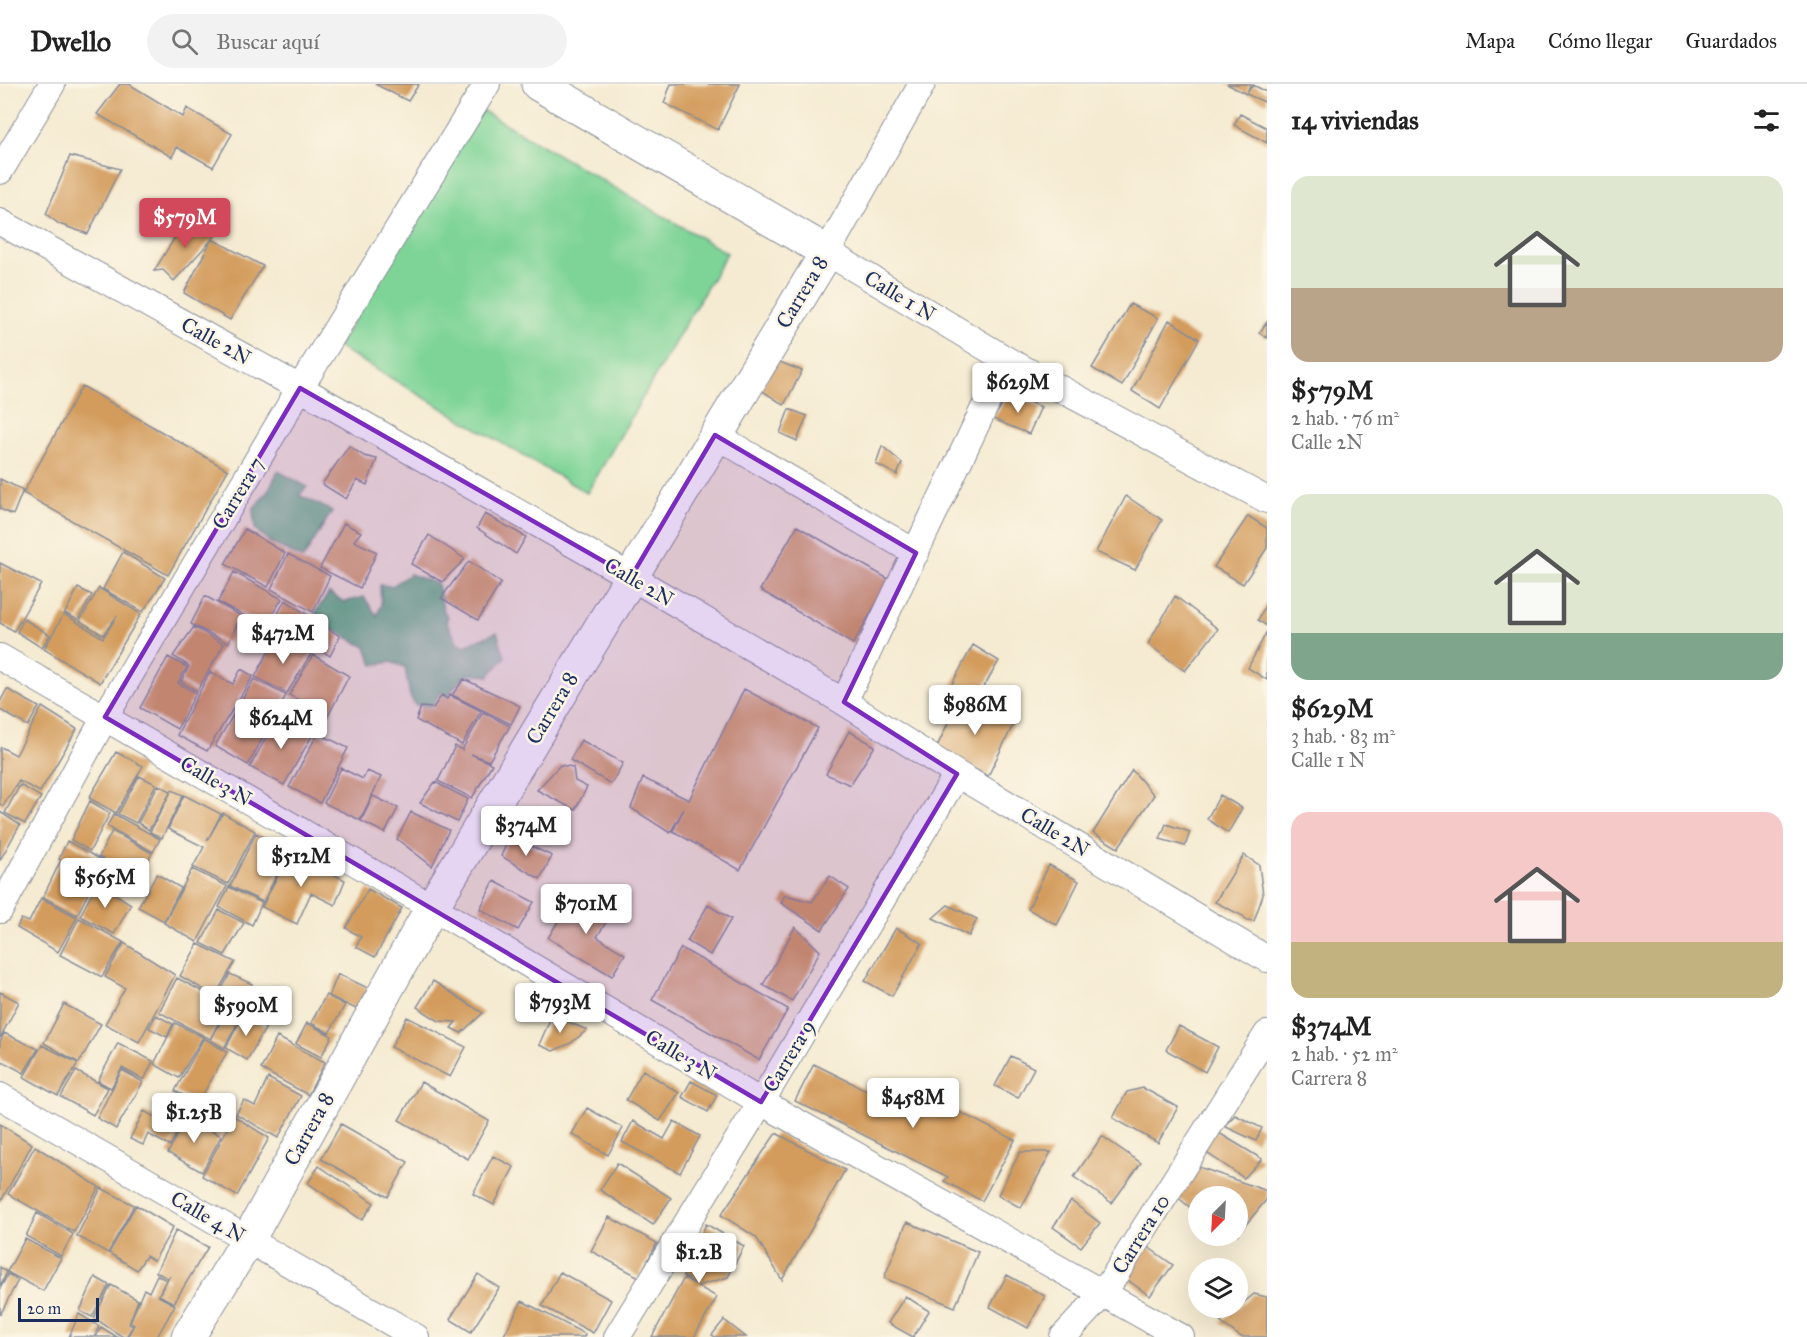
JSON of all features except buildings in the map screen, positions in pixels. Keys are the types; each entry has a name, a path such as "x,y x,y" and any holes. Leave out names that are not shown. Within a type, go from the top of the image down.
{"street":[{"path":"0,171 52,84"},
{"name":"Carrera 7","path":"0,910 105,717 300,388 487,84"},
{"name":"Calle 1 N","path":"538,84 1007,360 1267,500"},
{"name":"Carrera 8","path":"188,1337 248,1240 432,907 827,252 922,84"},
{"name":"Calle 2N","path":"0,222 300,388 631,577 844,702 957,774 1267,959"},
{"path":"844,702 1007,360"},
{"path":"716,435 916,553"},
{"name":"Calle 3 N","path":"0,657 432,907 761,1102 1181,1337"},
{"name":"Carrera 9","path":"617,1337 957,774"},
{"name":"Carrera 10","path":"1064,1337 1104,1294 1267,1034"},
{"name":"Calle 4 N","path":"0,1096 416,1337"}],"highlighted area":[{"path":"300,388 631,577 715,435 916,553 844,702 957,774 761,1102 105,717"}],"green space":[{"path":"478,108 727,253 587,493 338,347"},
{"path":"278,471 307,487 299,495 332,511 303,559 270,542 255,529 253,509 268,491"},
{"path":"410,574 438,584 443,610 448,617 446,621 458,643 465,646 497,632 505,657 489,676 473,674 464,677 447,697 441,692 432,706 415,705 410,696 405,667 391,662 373,665 366,647 324,625 315,613 329,593 344,602 364,597 377,616 381,605 380,585 392,586"}]}
